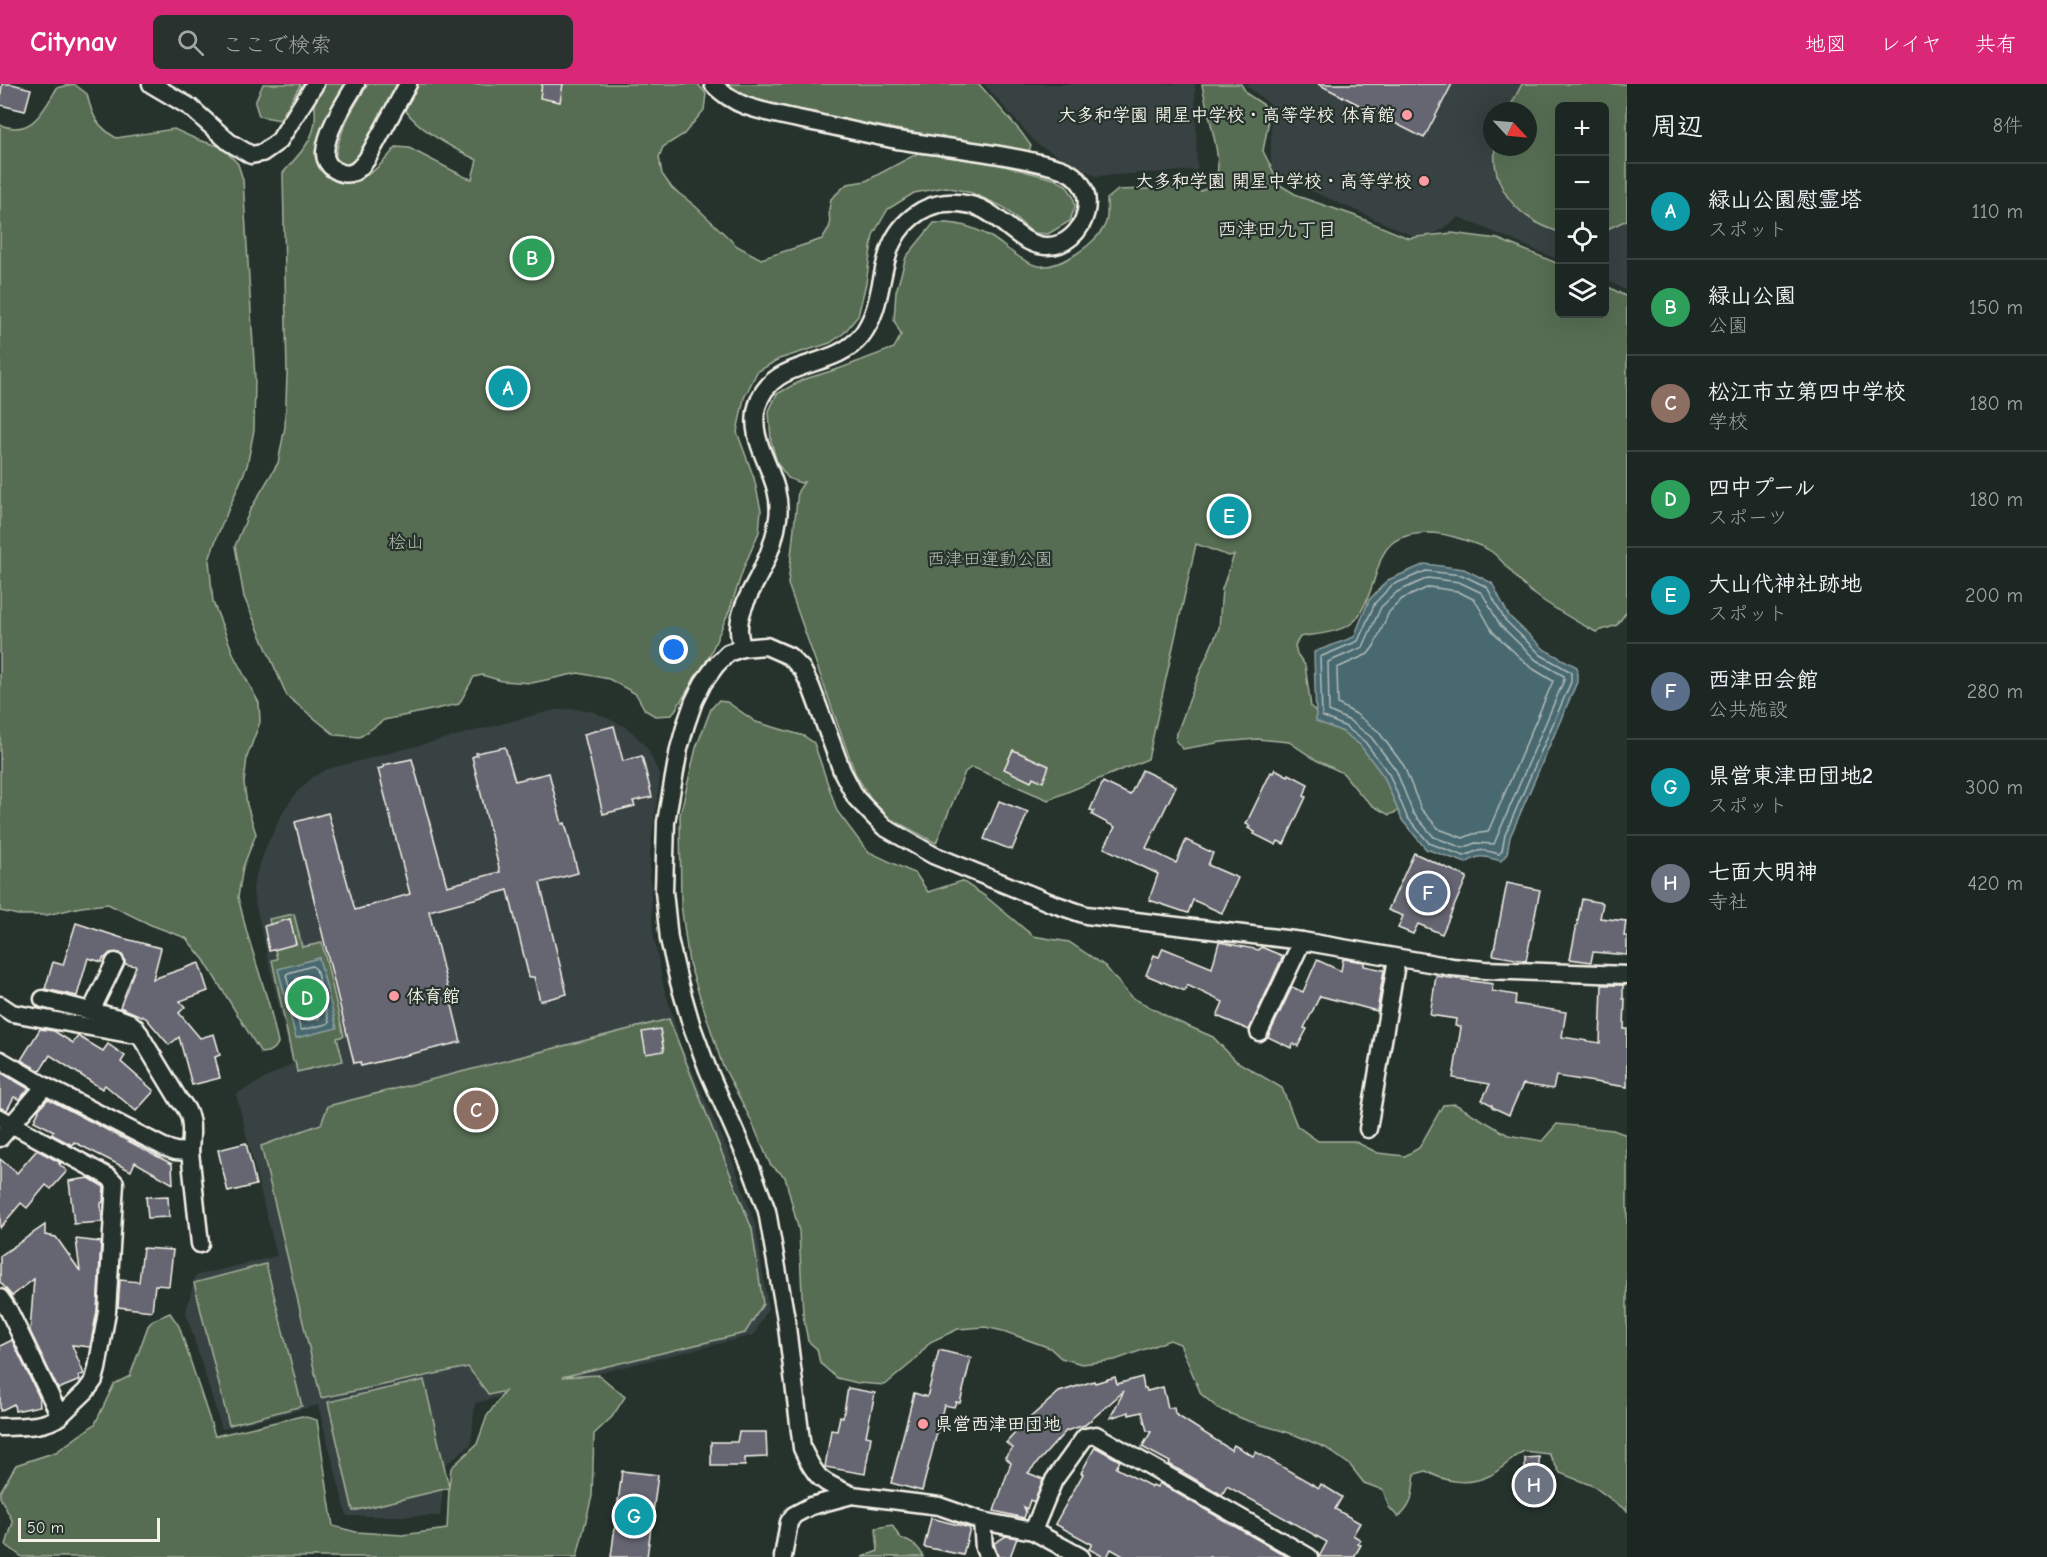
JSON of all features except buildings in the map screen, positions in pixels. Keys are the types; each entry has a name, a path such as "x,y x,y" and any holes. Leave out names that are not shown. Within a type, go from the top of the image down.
{"street":[{"path":"151,84 190,107 229,142 251,155 262,153 279,141 315,84"},
{"path":"356,84 334,126 325,154 327,163 336,172 345,174 353,173 367,159 408,84"},
{"path":"713,84 744,106 789,117 895,139 1010,156 1064,169 1074,174 1083,183 1087,206 1084,217 1074,234 1064,241 1047,246 1029,240 991,213 970,205 943,202 912,217 900,226 887,253 870,321 860,336 846,350 830,358 782,374 772,380 757,407 756,425 758,444 768,463 778,497 779,516 765,564 741,616 739,630 742,648"},
{"path":"1081,1557 1033,1531 982,1521 939,1506 852,1495 822,1481 810,1466 802,1448 786,1319 767,1211 692,1027 669,939 664,891 666,822 679,749 686,724 703,683 716,665 728,654 742,648 766,646 789,656 802,669 811,687 842,771 856,798 884,828 909,844 933,855 1086,915 1302,941 1397,958 1485,970 1627,975"},
{"path":"1258,1032 1302,941"},
{"path":"1368,1129 1397,958"},
{"path":"91,1011 115,962"},
{"path":"43,999 129,1022 140,1034 179,1100 188,1108 191,1119 190,1152 200,1244"},
{"path":"0,1005 12,1013 140,1034"},
{"path":"0,1060 45,1086 164,1147 175,1151 190,1152"},
{"path":"0,1138 6,1121 45,1086"},
{"path":"0,1427 52,1422 86,1391 94,1380 107,1312 115,1184 109,1177 6,1121"},
{"path":"0,1298 9,1311 60,1416"},
{"path":"1033,1531 1054,1480 1084,1437 1092,1434 1309,1557"},
{"path":"783,1557 789,1522 794,1515 811,1506 852,1495"},
{"path":"982,1521 984,1548 988,1557"}],"shaded area":[{"name":"大多和学園 開星中学校・高等学校","path":"984,84 1195,84 1197,170 1096,176 1037,144"},
{"name":"大多和学園 開星中学校・高等学校","path":"1244,84 1627,84 1627,291 1609,281 1609,102 1555,102 1555,258 1459,217 1425,241 1271,173 1271,105"},
{"path":"576,709 594,712 624,726 633,733 647,748 660,776 650,851 650,874 653,933 663,984 681,1045 734,1164 756,1227 768,1308 754,1335 475,1403 471,1444 446,1464 440,1516 347,1516 318,1405 222,1429 186,1313 195,1276 277,1256 236,1094 292,1064 254,897 253,887 256,875 266,847 284,810 297,792 313,777 328,769 555,710"}],"green space":[{"path":"74,84 87,94 93,114 100,125 116,138 174,129 198,140 222,147 238,164 243,180 255,378 254,430 247,466 209,560 213,602 235,658 259,703 260,722 247,757 244,783 247,805 256,834 243,867 238,897 278,1043 268,1052 261,1053 204,960 186,938 151,925 108,904 81,907 47,915 18,915 0,911 0,125 20,128 28,125 41,113 57,88"},
{"path":"263,84 301,84 280,120 259,116 255,103"},
{"name":"桧山","path":"319,84 351,84 319,158 329,176 346,181 362,178 368,174 380,165 396,147 409,148 472,179 477,160 428,132 405,110 415,84 698,84 706,94 704,110 684,134 663,147 659,157 662,174 672,188 694,205 737,246 761,259 822,239 830,226 831,199 847,184 866,181 918,153 993,163 1054,179 1066,185 1073,196 1075,206 1070,221 1048,234 1033,233 1003,207 972,193 946,187 914,193 888,209 873,235 866,283 858,316 844,333 830,343 779,359 757,372 744,398 737,432 754,478 761,510 759,532 709,657 672,715 655,716 645,710 636,694 609,679 578,673 532,683 502,681 482,675 474,677 459,704 384,720 360,737 335,735 287,696 244,597 235,546 250,510 278,463 285,427 287,375 283,173 303,149 314,129 314,98"},
{"path":"368,84 401,84 359,160 345,165 335,161 339,140"},
{"path":"728,84 979,84 1031,146 1028,152 833,118 748,97"},
{"name":"西津田運動公園","path":"1202,84 1241,84 1247,94 1264,105 1268,125 1263,151 1280,185 1300,197 1353,215 1408,238 1452,233 1498,239 1555,262 1555,318 1609,318 1609,287 1627,297 1627,611 1617,625 1596,632 1562,613 1530,591 1497,556 1480,546 1437,533 1413,534 1399,538 1390,545 1379,564 1365,604 1354,621 1334,631 1300,637 1295,645 1297,654 1305,665 1311,707 1321,717 1360,740 1385,771 1401,810 1389,815 1373,806 1343,773 1316,760 1289,742 1257,739 1183,749 1176,741 1199,674 1219,628 1222,589 1234,555 1229,556 1196,544 1148,759 1048,800 972,767 965,772 936,843 891,819 871,800 855,773 788,584 798,491 804,482 800,483 788,478 777,463 771,441 769,411 777,394 802,380 894,348 901,335 894,320 896,292 906,257 934,223 970,227 991,237 1033,265 1048,266 1068,259 1096,238 1106,222 1107,199 1118,190 1182,184 1201,191 1206,188 1217,174 1215,143"},
{"path":"1522,84 1627,84 1627,220 1609,228 1609,102 1555,102 1555,231 1532,220 1511,201 1498,177 1495,156 1537,156 1537,102 1513,102"},
{"path":"718,701 727,702 756,722 804,736 814,743 837,811 867,851 916,874 928,892 962,881 985,896 1033,936 1069,942 1105,966 1131,997 1174,1020 1213,1037 1236,1061 1282,1088 1297,1126 1318,1141 1354,1141 1378,1153 1405,1156 1419,1148 1443,1105 1455,1104 1508,1135 1542,1141 1557,1124 1613,1130 1627,1135 1627,1511 1593,1486 1560,1473 1549,1454 1524,1451 1493,1474 1473,1481 1449,1480 1426,1471 1415,1474 1410,1503 1398,1517 1389,1507 1383,1490 1364,1483 1350,1465 1326,1448 1293,1434 1248,1421 1219,1409 1201,1394 1180,1344 1170,1340 1115,1360 1082,1364 1061,1358 1050,1348 1003,1331 985,1327 958,1329 930,1342 915,1360 885,1385 858,1383 837,1378 820,1363 817,1349 808,1341 803,1315 799,1231 785,1177 770,1164 751,1120 722,1064 689,963 681,904 680,815 696,748 711,709"},
{"path":"294,914 302,947 322,943 344,1036 337,1038 343,1061 297,1072 272,960 277,959 269,919"},
{"path":"669,1019 752,1229 763,1304 745,1333 562,1377 599,1375 625,1397 612,1417 594,1434 592,1496 577,1557 22,1557 6,1545 13,1522 0,1497 0,1492 16,1465 56,1452 95,1424 114,1384 130,1376 148,1326 153,1320 170,1313 179,1326 215,1436 302,1416 317,1420 333,1526 356,1532 402,1535 447,1529 449,1488 353,1511 328,1402 424,1380 449,1487 451,1468 477,1444 487,1416 505,1391 489,1395 468,1367 321,1398 261,1146 321,1124 328,1106"},
{"path":"266,1264 302,1406 229,1425 194,1283"},
{"path":"892,1525 900,1538 917,1547 923,1557 862,1557 878,1551 876,1528"}],"water":[{"path":"1425,564 1464,569 1492,583 1509,616 1545,650 1577,667 1577,682 1510,837 1507,854 1501,861 1480,857 1466,863 1426,849 1402,820 1384,777 1360,745 1343,732 1316,721 1314,652 1354,637 1369,600 1388,580"},
{"path":"319,958 337,1028 296,1038 278,969"}],"place":[{"name":"大多和学園 開星中学校・高等学校 体育館","path":"1407,115"},
{"name":"大多和学園 開星中学校・高等学校","path":"1424,181"},
{"name":"緑山公園","path":"532,258"},
{"name":"緑山公園慰霊塔","path":"508,388"},
{"name":"大山代神社跡地","path":"1229,516"},
{"name":"西津田会館","path":"1428,893"},
{"name":"体育館","path":"394,996"},
{"name":"四中プール","path":"307,998"},
{"name":"松江市立第四中学校","path":"476,1110"},
{"name":"県営西津田団地","path":"923,1424"},
{"name":"七面大明神","path":"1534,1485"},
{"name":"県営東津田団地2","path":"634,1516"}],"district":[{"name":"西津田九丁目","path":"1277,229"}]}
